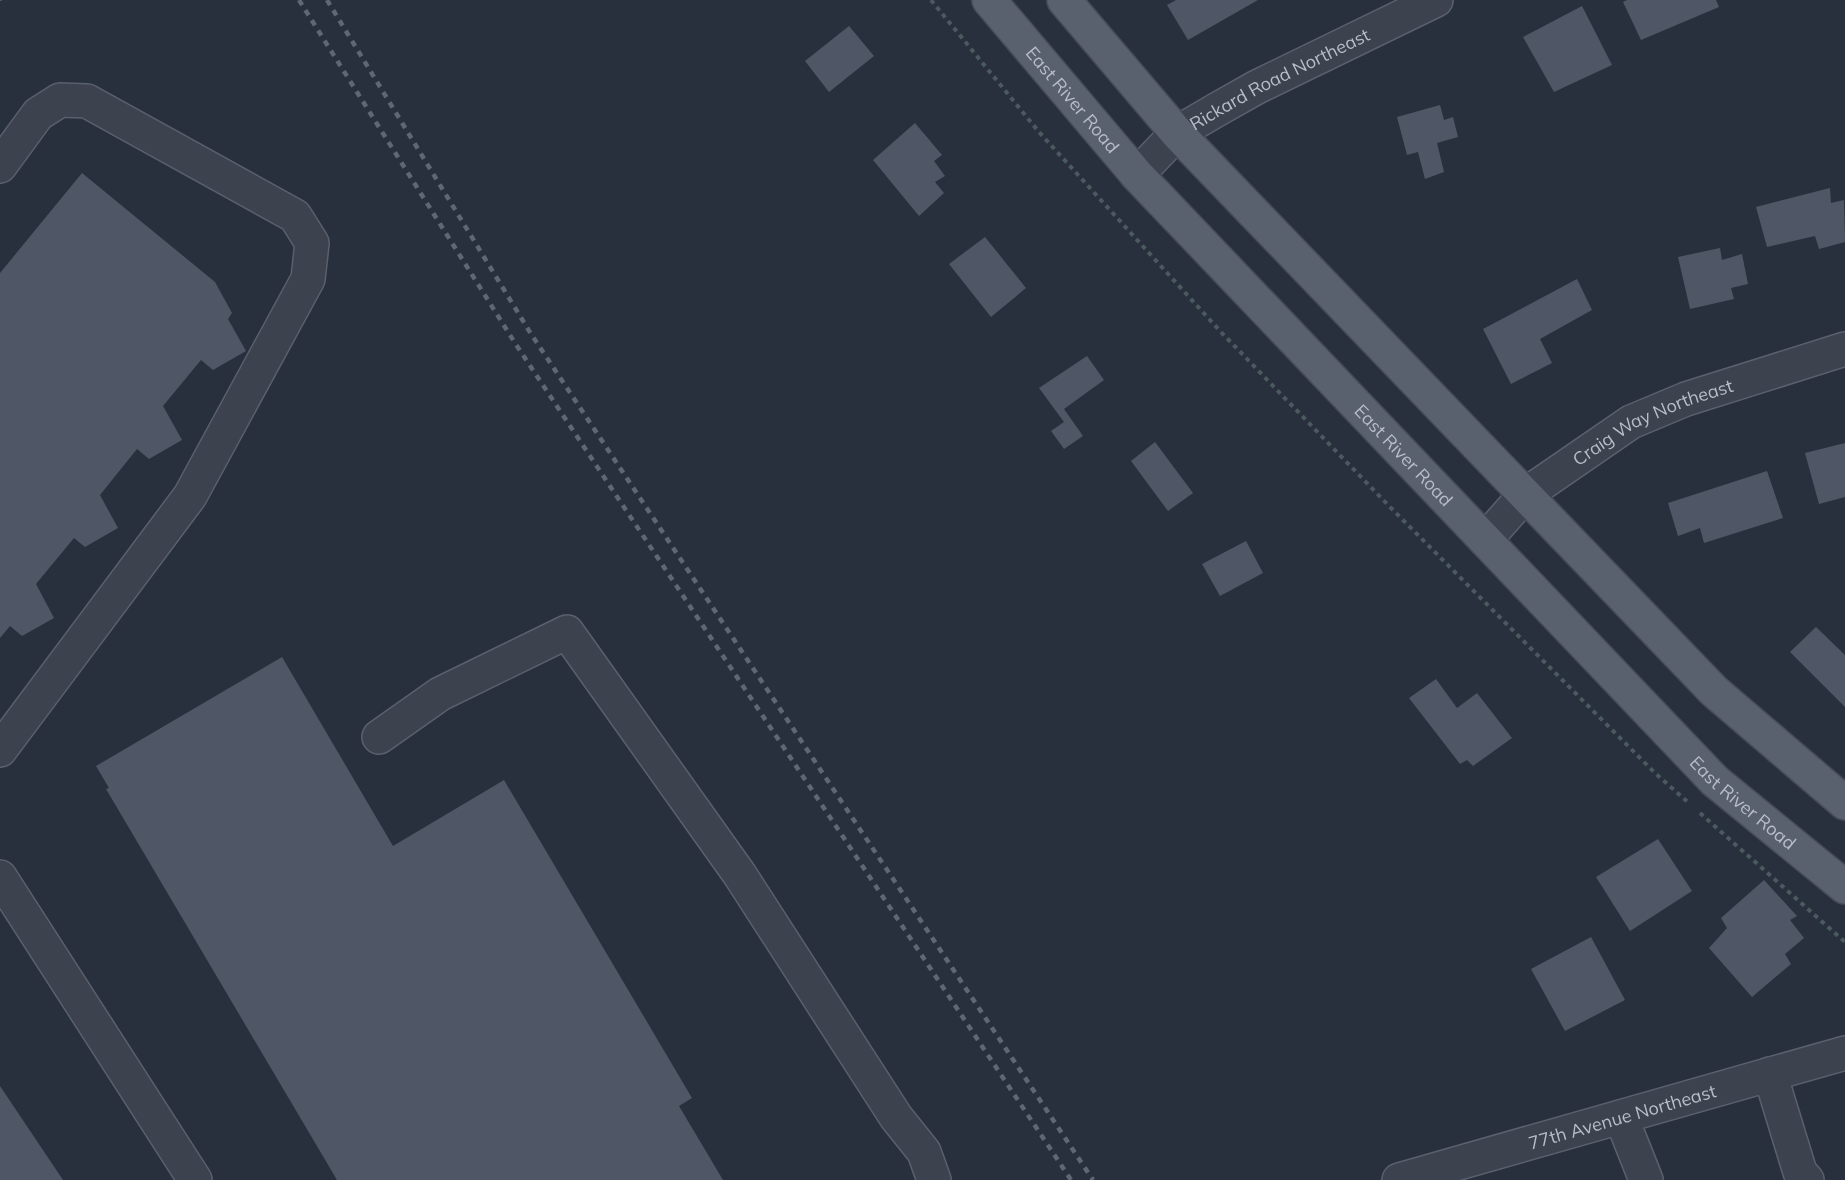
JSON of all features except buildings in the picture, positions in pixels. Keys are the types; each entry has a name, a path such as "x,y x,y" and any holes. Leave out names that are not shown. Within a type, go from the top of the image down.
{"main road":[{"name":"East River Road","path":"988,0 1137,175 1715,781 1845,887"},
{"path":"1064,0 1177,133 1714,690 1845,803"}],"street":[{"name":"Rickard Road Northeast","path":"1137,175 1177,133 1257,87 1436,0"},
{"path":"0,166 38,114 60,100 87,101 295,216 312,243 308,279 190,496 0,750"},
{"name":"Craig Way Northeast","path":"1486,539 1525,495 1631,422 1686,399 1845,349"},
{"path":"379,737 440,694 567,632 740,874 896,1117 924,1152 934,1180"},
{"path":"0,877 195,1180"},
{"name":"77th Avenue Northeast","path":"1399,1180 1845,1053"},
{"path":"1770,1074 1800,1172 1807,1180"},
{"path":"1621,1117 1646,1180"}],"path":[{"path":"931,0 1040,132 1128,231 1220,331 1373,489 1655,773 1845,942"}],"railway":[{"path":"299,0 515,343 1071,1180"},
{"path":"327,0 531,334 1093,1180"}]}
